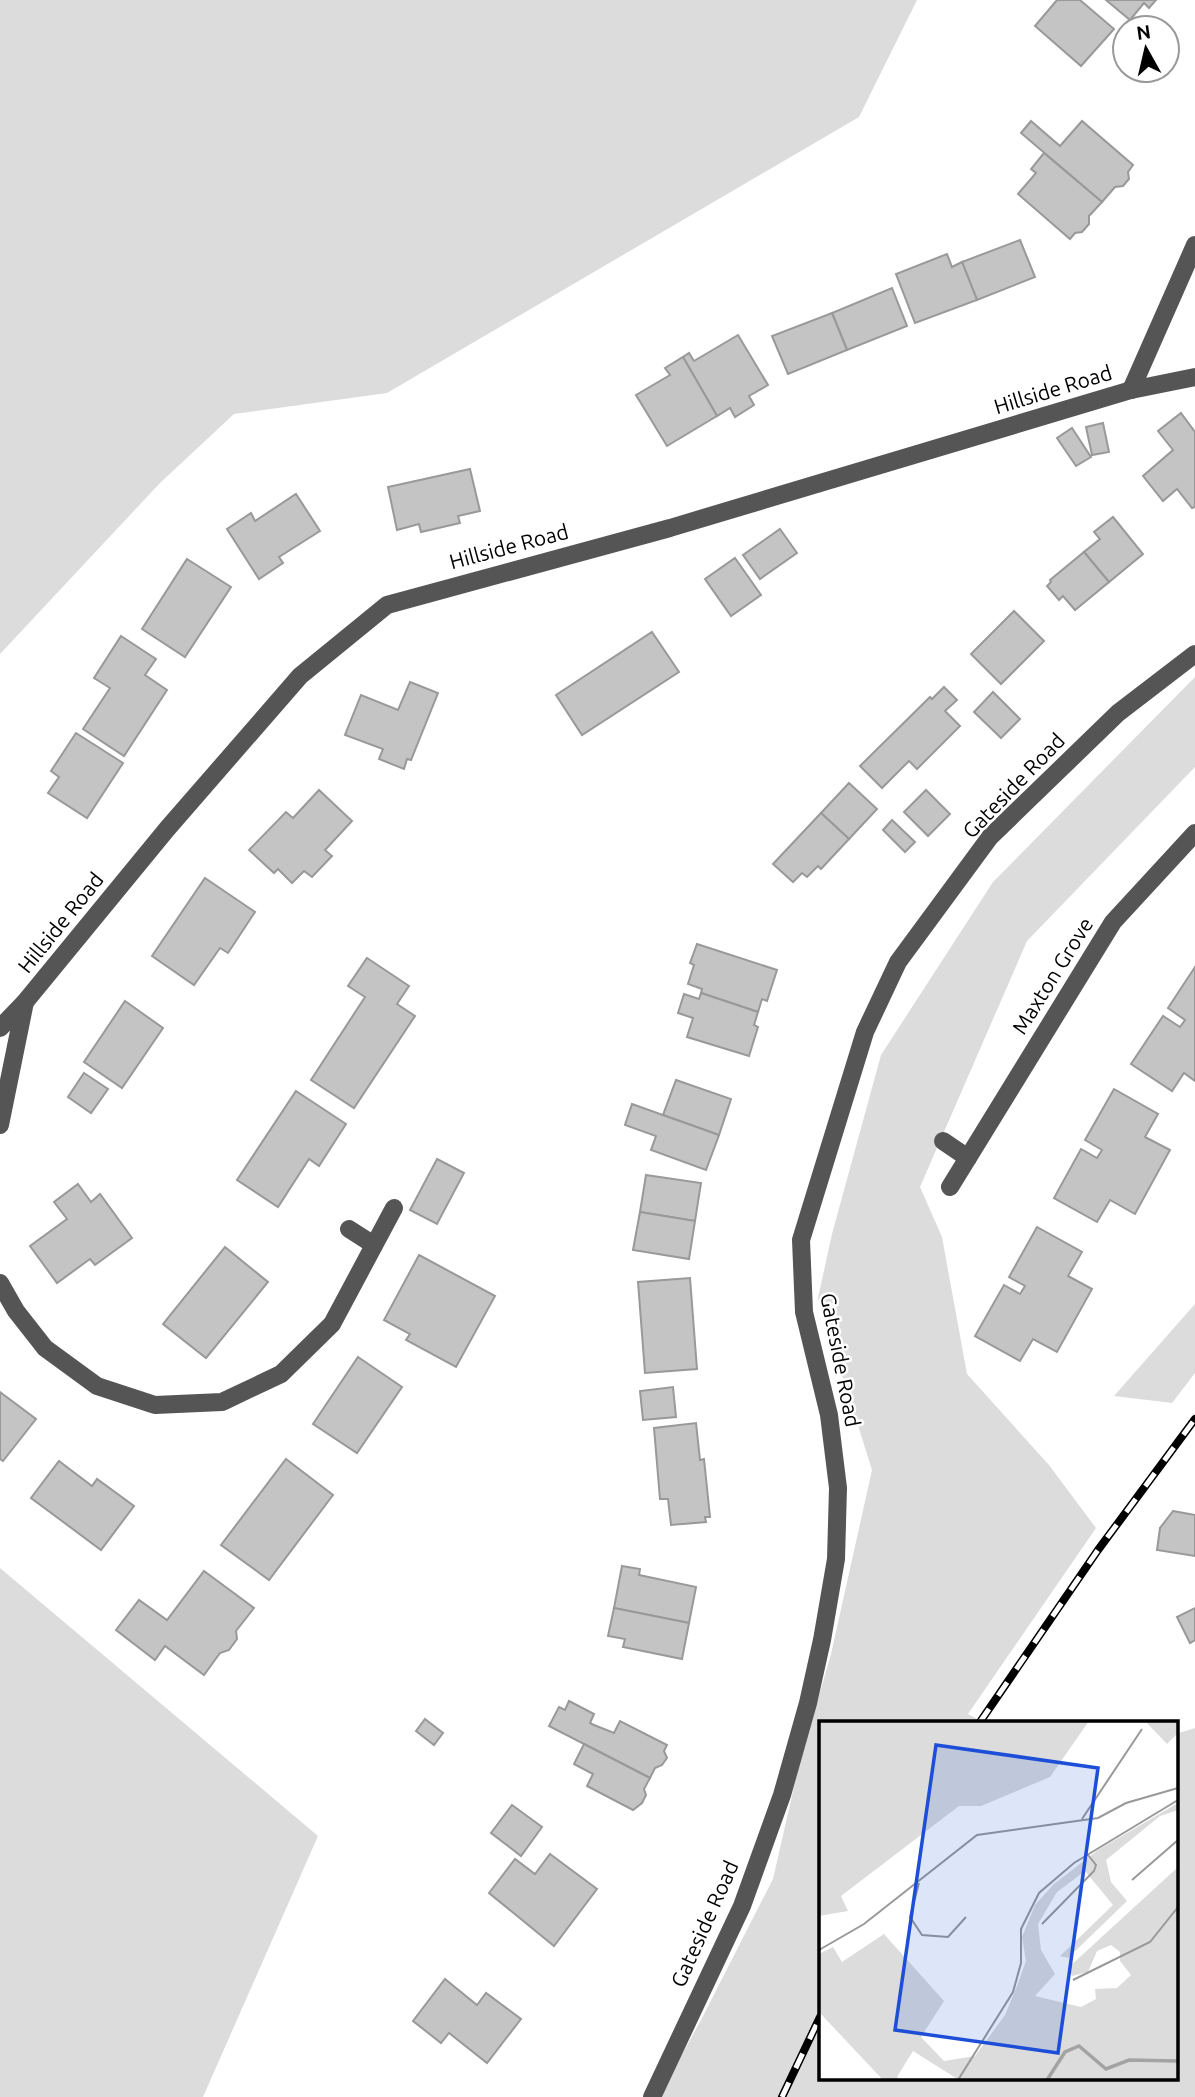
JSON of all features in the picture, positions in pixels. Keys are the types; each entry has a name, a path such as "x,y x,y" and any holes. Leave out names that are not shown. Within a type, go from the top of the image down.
{"street":[{"path":"1131,390 1195,245"},
{"name":"Hillside Road","path":"0,1028 25,1002 167,829 300,676 387,605 670,528 1131,390 1195,377"},
{"name":"Gateside Road","path":"652,2097 742,1906 782,1795 822,1640 836,1559 838,1488 829,1415 804,1312 801,1240 865,1032 898,962 990,837 1118,713 1195,654"},
{"name":"Maxton Grove","path":"950,1187 1113,922 1195,833"},
{"path":"0,1125 25,1002"},
{"path":"943,1141 968,1158"},
{"path":"0,1283 16,1311 45,1348 97,1386 155,1405 222,1402 281,1374 332,1324 394,1208"},
{"path":"349,1229 374,1245"}],"shaded area":[{"path":"0,0 917,0 859,117 387,393 234,414 160,483 0,654"},
{"path":"1195,677 1195,767 1027,941 920,1187 942,1237 967,1374 1049,1465 1096,1528 968,1714 980,1721 819,1721 819,2080 1178,2080 1178,1733 1195,1728 1195,2097 659,2097 773,1879 799,1765 831,1654 872,1470 818,1298 832,1234 881,1055 993,882"},
{"path":"1195,1304 1195,1373 1172,1403 1114,1396"},
{"path":"0,1568 318,1836 203,2097 0,2097"}],"building":[{"path":"1057,0 1080,0 1111,26 1111,32 1081,66 1035,26"},
{"path":"1106,0 1156,0 1149,8 1144,3 1135,14 1123,14"},
{"path":"1031,121 1060,146 1082,121 1133,165 1128,172 1129,179 1123,186 1115,187 1102,202 1021,133"},
{"path":"1044,153 1102,202 1089,216 1089,224 1070,239 1018,194 1036,173 1031,169"},
{"path":"1020,240 1035,277 977,300 962,262"},
{"path":"947,254 952,267 962,262 977,300 915,323 896,274"},
{"path":"892,288 907,326 847,350 832,313"},
{"path":"832,313 847,350 788,374 772,336"},
{"path":"738,335 768,385 749,396 754,405 735,417 730,408 717,416 683,357 689,353 694,361"},
{"path":"683,357 717,416 667,446 636,395 670,375 665,368"},
{"path":"1181,413 1195,432 1195,507 1192,508 1177,489 1163,501 1143,476 1173,450 1158,431"},
{"path":"1103,423 1109,452 1092,455 1086,427"},
{"path":"1072,428 1091,457 1076,466 1057,438"},
{"path":"470,469 480,511 458,516 460,523 421,532 419,524 397,530 388,487"},
{"path":"296,494 320,531 279,557 283,563 259,579 227,529 251,513 255,521"},
{"path":"1113,517 1143,554 1109,582 1084,552 1100,539 1094,532"},
{"path":"780,529 797,553 760,579 743,555"},
{"path":"1084,552 1109,582 1075,610 1063,596 1059,600 1047,586 1050,580"},
{"path":"735,558 761,595 731,616 705,579"},
{"path":"187,559 231,587 185,657 142,629"},
{"path":"1014,611 1044,641 1001,684 971,654"},
{"path":"652,632 679,672 582,735 556,695"},
{"path":"121,636 156,659 145,675 167,690 124,756 83,729 110,688 94,678"},
{"path":"410,682 438,693 411,760 407,759 404,769 379,759 383,749 345,735 361,695 398,710"},
{"path":"944,687 957,700 945,711 960,726 917,769 909,761 882,788 860,766 930,697 932,699"},
{"path":"993,692 1020,719 1001,738 974,712"},
{"path":"76,733 123,763 87,818 48,793 59,777 51,771"},
{"path":"849,783 877,809 849,839 821,813"},
{"path":"319,790 352,821 325,850 332,856 312,877 304,871 292,883 278,869 274,873 249,850 286,812 293,818"},
{"path":"926,790 950,814 928,836 904,812"},
{"path":"821,813 849,839 821,869 818,866 807,877 802,873 793,882 773,864"},
{"path":"892,820 915,842 905,852 883,830"},
{"path":"205,878 255,912 228,953 220,948 194,985 152,956"},
{"path":"697,944 777,970 767,1001 762,999 758,1012 701,993 702,989 688,984 694,965 690,963"},
{"path":"367,958 409,986 397,1004 415,1016 354,1108 311,1080 365,997 348,986"},
{"path":"1195,967 1195,1081 1184,1073 1172,1091 1131,1064 1163,1016 1180,1027 1185,1020 1168,1008"},
{"path":"701,993 758,1012 754,1025 758,1027 749,1056 687,1037 693,1018 678,1013 684,994 699,999"},
{"path":"125,1001 163,1028 122,1088 84,1062"},
{"path":"84,1073 108,1089 91,1113 68,1097"},
{"path":"676,1080 731,1099 719,1135 663,1115"},
{"path":"1114,1089 1158,1114 1145,1137 1170,1150 1135,1214 1110,1200 1097,1222 1054,1198 1081,1149 1097,1158 1102,1150 1085,1140"},
{"path":"296,1091 346,1124 319,1166 309,1159 278,1207 237,1180"},
{"path":"632,1104 719,1135 706,1170 651,1150 656,1136 625,1125"},
{"path":"437,1159 464,1173 437,1224 410,1210"},
{"path":"646,1175 701,1183 695,1221 640,1212"},
{"path":"78,1184 91,1202 100,1194 132,1238 95,1265 90,1259 57,1283 30,1246 67,1219 54,1202"},
{"path":"640,1212 695,1221 689,1259 633,1250"},
{"path":"1037,1227 1082,1252 1068,1276 1092,1289 1057,1352 1033,1339 1020,1361 975,1336 1004,1285 1020,1294 1025,1286 1009,1277"},
{"path":"225,1247 268,1282 206,1358 163,1324"},
{"path":"419,1255 495,1296 456,1367 406,1340 410,1334 384,1320"},
{"path":"690,1278 697,1369 645,1373 638,1282"},
{"path":"358,1357 402,1387 357,1453 313,1424"},
{"path":"673,1387 676,1417 643,1420 640,1391"},
{"path":"0,1392 36,1419 3,1461 0,1459"},
{"path":"696,1423 700,1460 704,1459 710,1517 705,1517 706,1522 671,1525 668,1499 660,1499 654,1428"},
{"path":"286,1459 333,1495 269,1580 221,1545"},
{"path":"59,1461 92,1486 97,1479 134,1506 101,1550 31,1498"},
{"path":"1173,1511 1195,1515 1195,1556 1157,1550 1160,1528"},
{"path":"622,1566 640,1569 639,1575 696,1587 689,1623 614,1608"},
{"path":"204,1571 254,1608 236,1631 237,1639 229,1650 220,1653 204,1675 165,1646 155,1660 116,1630 139,1600 167,1620"},
{"path":"614,1608 689,1623 682,1659 623,1647 625,1639 608,1636"},
{"path":"1195,1608 1195,1640 1190,1643 1177,1617"},
{"path":"569,1701 594,1714 590,1723 594,1725 614,1733 620,1721 667,1745 664,1751 667,1758 662,1765 655,1768 650,1778 549,1726 559,1707 565,1710"},
{"path":"425,1719 443,1733 434,1745 416,1731"},
{"path":"584,1744 650,1778 644,1789 646,1795 642,1803 633,1810 587,1786 593,1774 574,1764"},
{"path":"512,1805 542,1827 521,1856 491,1833"},
{"path":"550,1854 597,1889 554,1946 489,1893 515,1859 535,1874"},
{"path":"445,1979 477,2005 486,1993 521,2019 487,2063 449,2033 441,2043 413,2021"}],"railway":[{"path":"981,1721 1098,1550 1195,1419"},
{"path":"782,2097 819,2019"}]}
